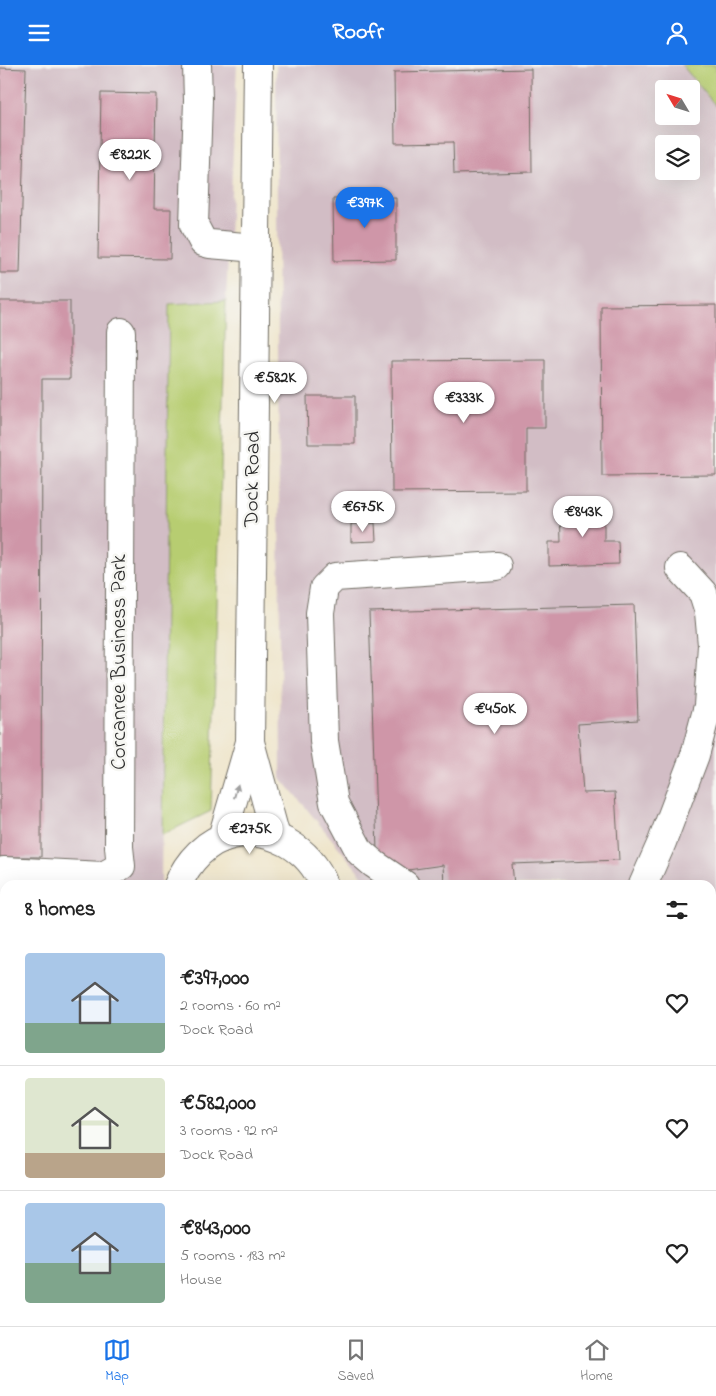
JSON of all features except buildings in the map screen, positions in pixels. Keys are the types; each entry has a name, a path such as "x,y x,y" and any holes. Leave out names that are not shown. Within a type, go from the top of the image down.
{"main road":[{"path":"197,65 198,100 194,225 203,242 256,248"},
{"name":"Dock Road","path":"222,838 250,742 258,65"},
{"name":"Corcanree Business Park","path":"0,877 4,871 103,876 120,866 121,331"},
{"path":"398,880 360,852 334,803 324,741 320,613 324,588 335,577 497,566"},
{"path":"645,880 662,843 695,755 708,705 712,645 709,612 703,593 680,568"},
{"name":"Dock Road","path":"250,742 276,837"},
{"path":"180,880 192,861 205,847 233,834 248,833 276,837 293,845 306,855 323,880"}],"shaded area":[{"path":"0,65 237,65 226,301 169,304 161,880 0,880"},
{"path":"276,65 682,65 694,80 655,80 655,125 700,125 700,87 716,106 716,880 366,880 281,778"}],"green space":[{"path":"682,65 716,65 716,106 700,87 700,80 694,80"},
{"path":"226,301 211,811 162,835 169,304"}]}
